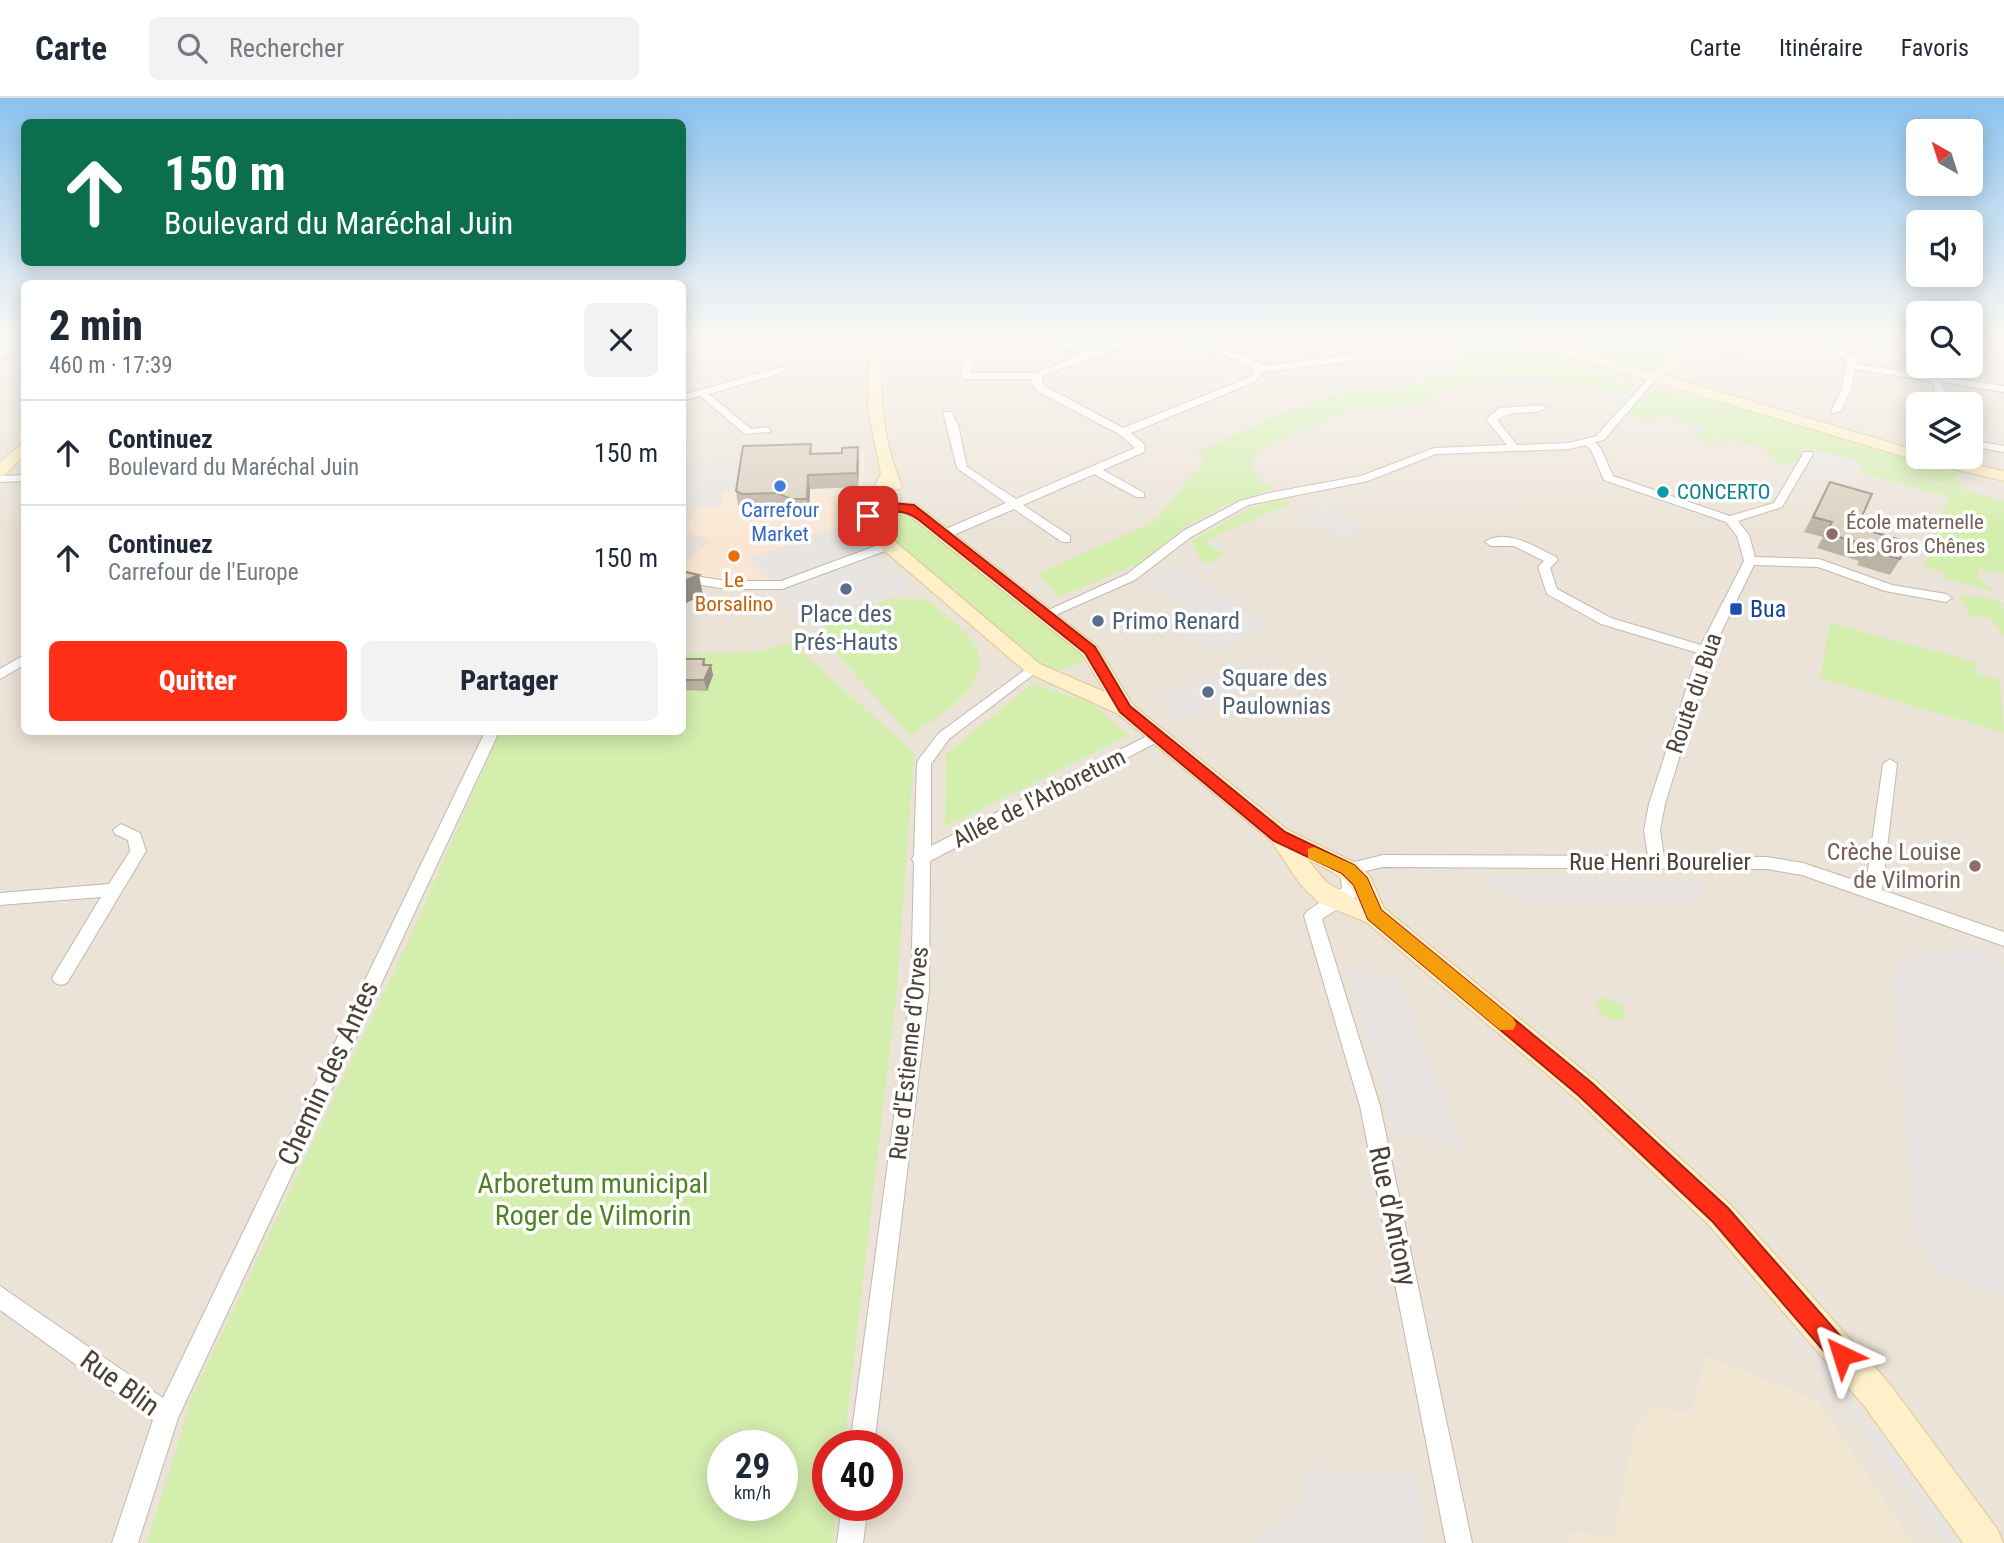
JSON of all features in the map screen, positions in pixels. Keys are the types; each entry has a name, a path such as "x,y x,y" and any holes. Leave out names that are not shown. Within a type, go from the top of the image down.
{"street":[{"path":"714,402 750,432 766,430"},
{"path":"877,402 888,474 910,508 1090,650 1125,709"},
{"path":"946,534 1097,471 1140,450 1140,444 1123,432 1067,402"},
{"path":"1123,432 1196,402"},
{"path":"1046,614 1131,577 1187,534 1244,503 1291,491 1364,479 1434,451 1569,446 1588,442 1600,438 1631,402"},
{"path":"1739,402 1906,452"},
{"path":"1836,411 1839,402"},
{"path":"1513,446 1491,419 1504,410 1541,408"},
{"path":"947,414 953,425 962,468 1066,539"},
{"path":"1588,442 1597,449 1608,478 1730,520 1743,535 1749,561 1819,563 1889,588 1945,598"},
{"path":"1983,445 2004,449"},
{"path":"0,471 21,450"},
{"path":"1730,520 1778,505 1808,454"},
{"path":"1975,469 2004,476"},
{"path":"1097,471 1140,495"},
{"path":"888,474 868,516 871,530 1034,668 1125,709 1280,836 1348,869 1362,882 1374,914"},
{"path":"0,479 21,478"},
{"path":"868,516 892,507 910,508"},
{"path":"1491,542 1519,537 1552,560 1544,567 1551,592 1606,621 1705,651"},
{"path":"686,579 727,585 782,585 889,545"},
{"name":"Route du Bua","path":"1657,861 1652,830 1657,804 1705,651 1749,561"},
{"path":"0,675 21,661"},
{"path":"1059,680 1083,672 1096,661"},
{"name":"Rue d'Estienne d'Orves","path":"864,1430 920,990 920,859 924,763 944,736 1034,668"},
{"name":"Chemin des Antes","path":"167,1415 491,735"},
{"name":"Allée de l'Arboretum","path":"920,859 1158,736"},
{"path":"1873,894 1890,764"},
{"path":"61,978 138,851 136,839 130,832 121,830"},
{"path":"1280,836 1309,881 1331,901 1344,908 1374,914 1585,1089 1720,1215 1877,1395 1984,1543"},
{"name":"Rue Henri Bourelier","path":"1348,869 1383,861 1767,863 1803,869 2004,939"},
{"path":"1331,901 1351,891 1348,869"},
{"path":"0,899 115,890"},
{"name":"Rue d'Antony","path":"1331,901 1313,916 1370,1107 1460,1543"},
{"name":"Rue Blin","path":"0,1297 167,1415 125,1543"},
{"path":"850,1543 853,1521"}],"shaded area":[{"path":"0,402 21,402 21,735 686,735 686,402 1906,402 1906,469 1983,469 1983,402 2004,402 2004,1543 0,1543"},
{"path":"1818,451 1860,461 1849,485 1806,472"},
{"path":"865,452 861,527 878,543 784,580 713,579 686,574 686,563 711,541 686,530 686,525 699,508 686,506 686,463 714,461 716,458 844,453 857,456"},
{"path":"742,457 738,490 723,491 720,508 686,505 686,463"},
{"path":"1325,504 1368,528 1343,539 1301,515"},
{"name":"Place des Prés-Hauts","path":"845,523 872,546 784,580 766,578 747,559"},
{"name":"Place des Prés-Hauts","path":"877,554 913,586 812,625 778,591"},
{"path":"1174,565 1268,625 1215,653 1164,617 1185,607 1144,579"},
{"name":"Square des Paulownias","path":"1234,663 1259,681 1181,721 1157,702"},
{"path":"1499,876 1700,881 1703,900 1517,900 1489,883"},
{"path":"1961,947 1977,949 1996,960 2004,971 2004,1297 1945,1276 1917,1244 1893,973 1902,960 1923,950 1953,953"},
{"path":"1347,968 1398,981 1467,1156 1427,1134 1395,1133"},
{"path":"1794,1318 1960,1543 1945,1543 1792,1333"},
{"path":"1706,1356 1818,1401 1913,1543 1568,1543 1571,1532 1613,1537 1635,1427 1653,1405 1691,1414"},
{"path":"1306,1470 1415,1471 1426,1543 1254,1543 1255,1539 1306,1506"}],"green space":[{"path":"1314,402 1432,402 1348,412 1258,451 1250,465 1259,480 1275,488 1220,507 1185,526 1138,564 1058,597 1052,587 1036,574 1145,526 1158,517 1203,463 1202,456 1196,453 1277,415"},
{"path":"1636,402 1720,402 1906,455 1906,469 1957,469 1971,473 1959,474 1955,480 1972,491 1804,449 1797,461 1793,459 1793,465 1778,464 1767,454 1769,449 1727,437 1728,442 1722,443 1718,440 1720,436 1714,436 1712,439 1721,445 1714,446 1696,438 1701,431 1709,430 1670,417 1642,420 1629,416 1628,412"},
{"path":"1863,464 2004,501 2004,574 1978,569 1980,579 1994,591 1944,578 1945,573 1924,566 1949,497 1861,472"},
{"path":"1284,498 1290,502 1287,505 1204,541 1225,555 1207,564 1199,557 1191,542 1246,510"},
{"path":"891,512 912,513 1083,654 1082,661 1061,669 1040,664 874,524 877,517"},
{"path":"1959,594 1997,600 2004,605 2000,606 2004,610 2004,637 1991,618 1969,616"},
{"path":"890,599 927,599 971,639 979,655 979,669 964,696 911,736 815,630"},
{"path":"1830,623 1976,662 1976,673 2000,680 2004,733 1820,678"},
{"name":"Arboretum municipal Roger de Vilmorin","path":"791,642 914,753 897,987 846,1430 812,1430 812,1521 835,1521 833,1543 147,1543 192,1397 410,937 499,735 686,735 686,654 758,652"},
{"path":"1032,684 1090,702 1130,735 945,827 946,754"},
{"path":"1604,997 1623,1006 1626,1016 1623,1020 1611,1021 1599,1013 1596,1003"}],"building":[{"path":"811,444 810,454 842,453 842,448 858,447 857,473 808,475 807,499 791,499 777,493 742,494 736,491 743,446"},
{"path":"1830,482 1872,494 1857,527 1907,542 1900,559 1826,533 1832,522 1813,517"},
{"path":"686,572 699,575 686,580"},
{"path":"686,659 704,659 703,665 711,665 704,680 686,680"}],"slow traffic":[{"path":"1314,853 1348,869 1362,882 1374,914 1507,1024"}],"place":[{"name":"Carrefour Market","path":"780,486"},
{"name":"CONCERTO","path":"1663,492"},
{"name":"École maternelle Les Gros Chênes","path":"1832,534"},
{"name":"Le Borsalino","path":"734,556"},
{"name":"Place des Prés-Hauts","path":"846,589"},
{"name":"Bua","path":"1736,609"},
{"name":"Primo Renard","path":"1098,621"},
{"name":"Square des Paulownias","path":"1208,692"},
{"name":"Crèche Louise de Vilmorin","path":"1975,866"}],"route":[{"path":"868,516 892,507 910,508 923,517 1090,650 1125,709 1280,836 1348,869 1362,882 1374,914 1585,1089 1720,1215 1842,1355"}]}
